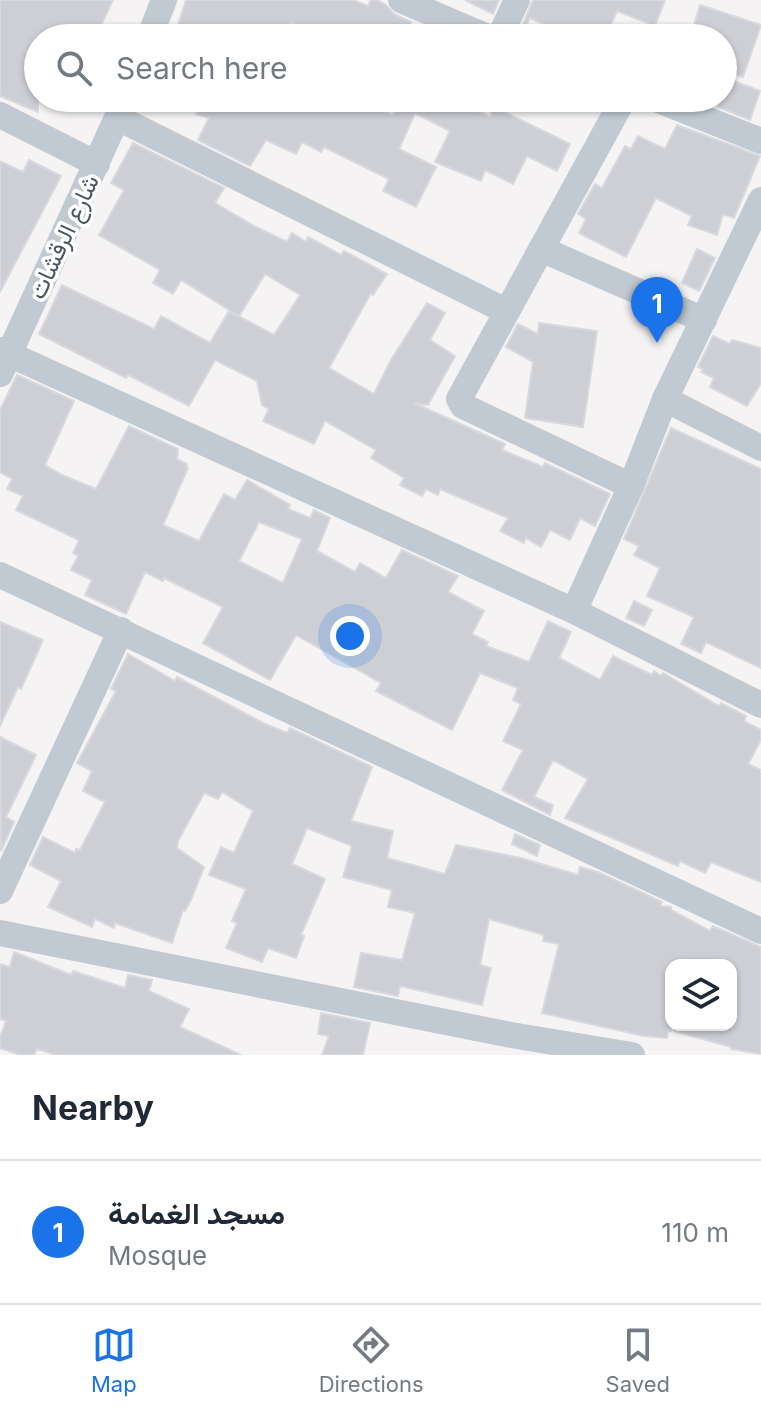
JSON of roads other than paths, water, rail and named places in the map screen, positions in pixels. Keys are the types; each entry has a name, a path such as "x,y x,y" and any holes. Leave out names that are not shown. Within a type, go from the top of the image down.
{"street":[{"path":"155,24 164,0"},
{"path":"401,0 457,24"},
{"path":"506,24 517,0"},
{"name":"شارع الرقشات","path":"3,359 120,112"},
{"path":"130,112 506,311"},
{"path":"616,112 459,399 463,406 631,486"},
{"path":"688,112 761,141"},
{"path":"0,115 97,164"},
{"path":"574,611 631,486 665,399 761,200"},
{"path":"541,249 704,320"},
{"path":"3,359 574,611 761,705"},
{"path":"665,399 761,448"},
{"path":"0,575 761,931"},
{"path":"0,891 121,630"},
{"path":"0,933 507,1045 632,1055"}],"place":[{"name":"مسجد الغمامة","path":"657,343"}]}
